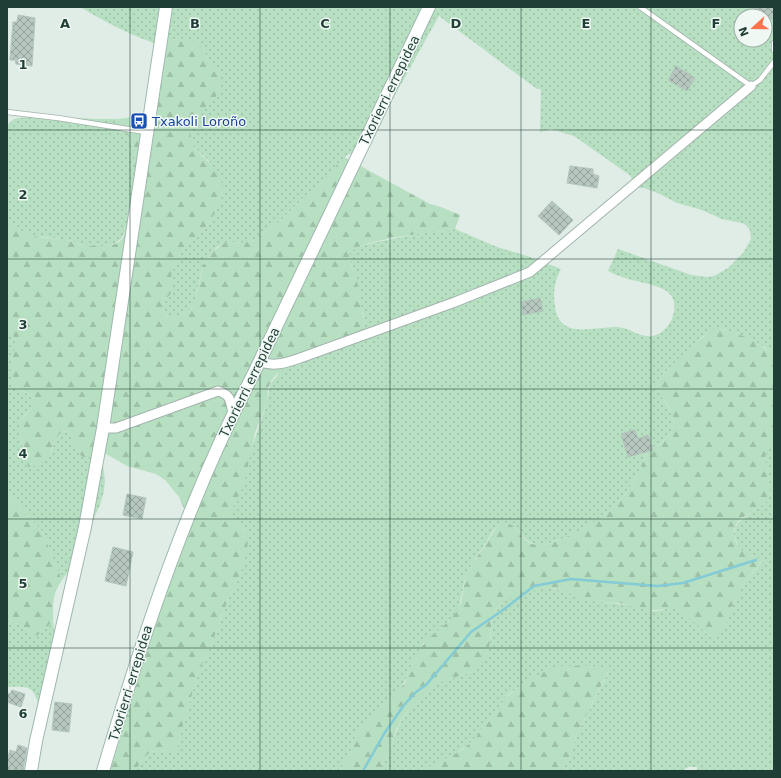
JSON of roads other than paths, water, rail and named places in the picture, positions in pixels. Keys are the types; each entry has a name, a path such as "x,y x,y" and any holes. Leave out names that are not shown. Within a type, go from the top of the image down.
{"street":[{"path":"31,771 38,733 85,527 103,428 166,7"},
{"name":"Txorierri errepidea","path":"103,771 148,625 200,488 233,413 429,7"},
{"path":"259,361 267,364 281,364 455,302 530,272 751,86"},
{"path":"103,428 116,428 218,390 226,393 230,399 233,413"}],"lane":[{"path":"640,7 751,86 760,80 774,62"},
{"path":"774,43 774,50"},
{"path":"7,112 58,118 148,132"}],"waterway":[{"path":"363,771 384,734 404,705 416,692 426,685 471,632 534,586 571,579 657,586 683,583 756,560"}],"place":[{"name":"Txakoli Loroño","path":"139,121"}]}
